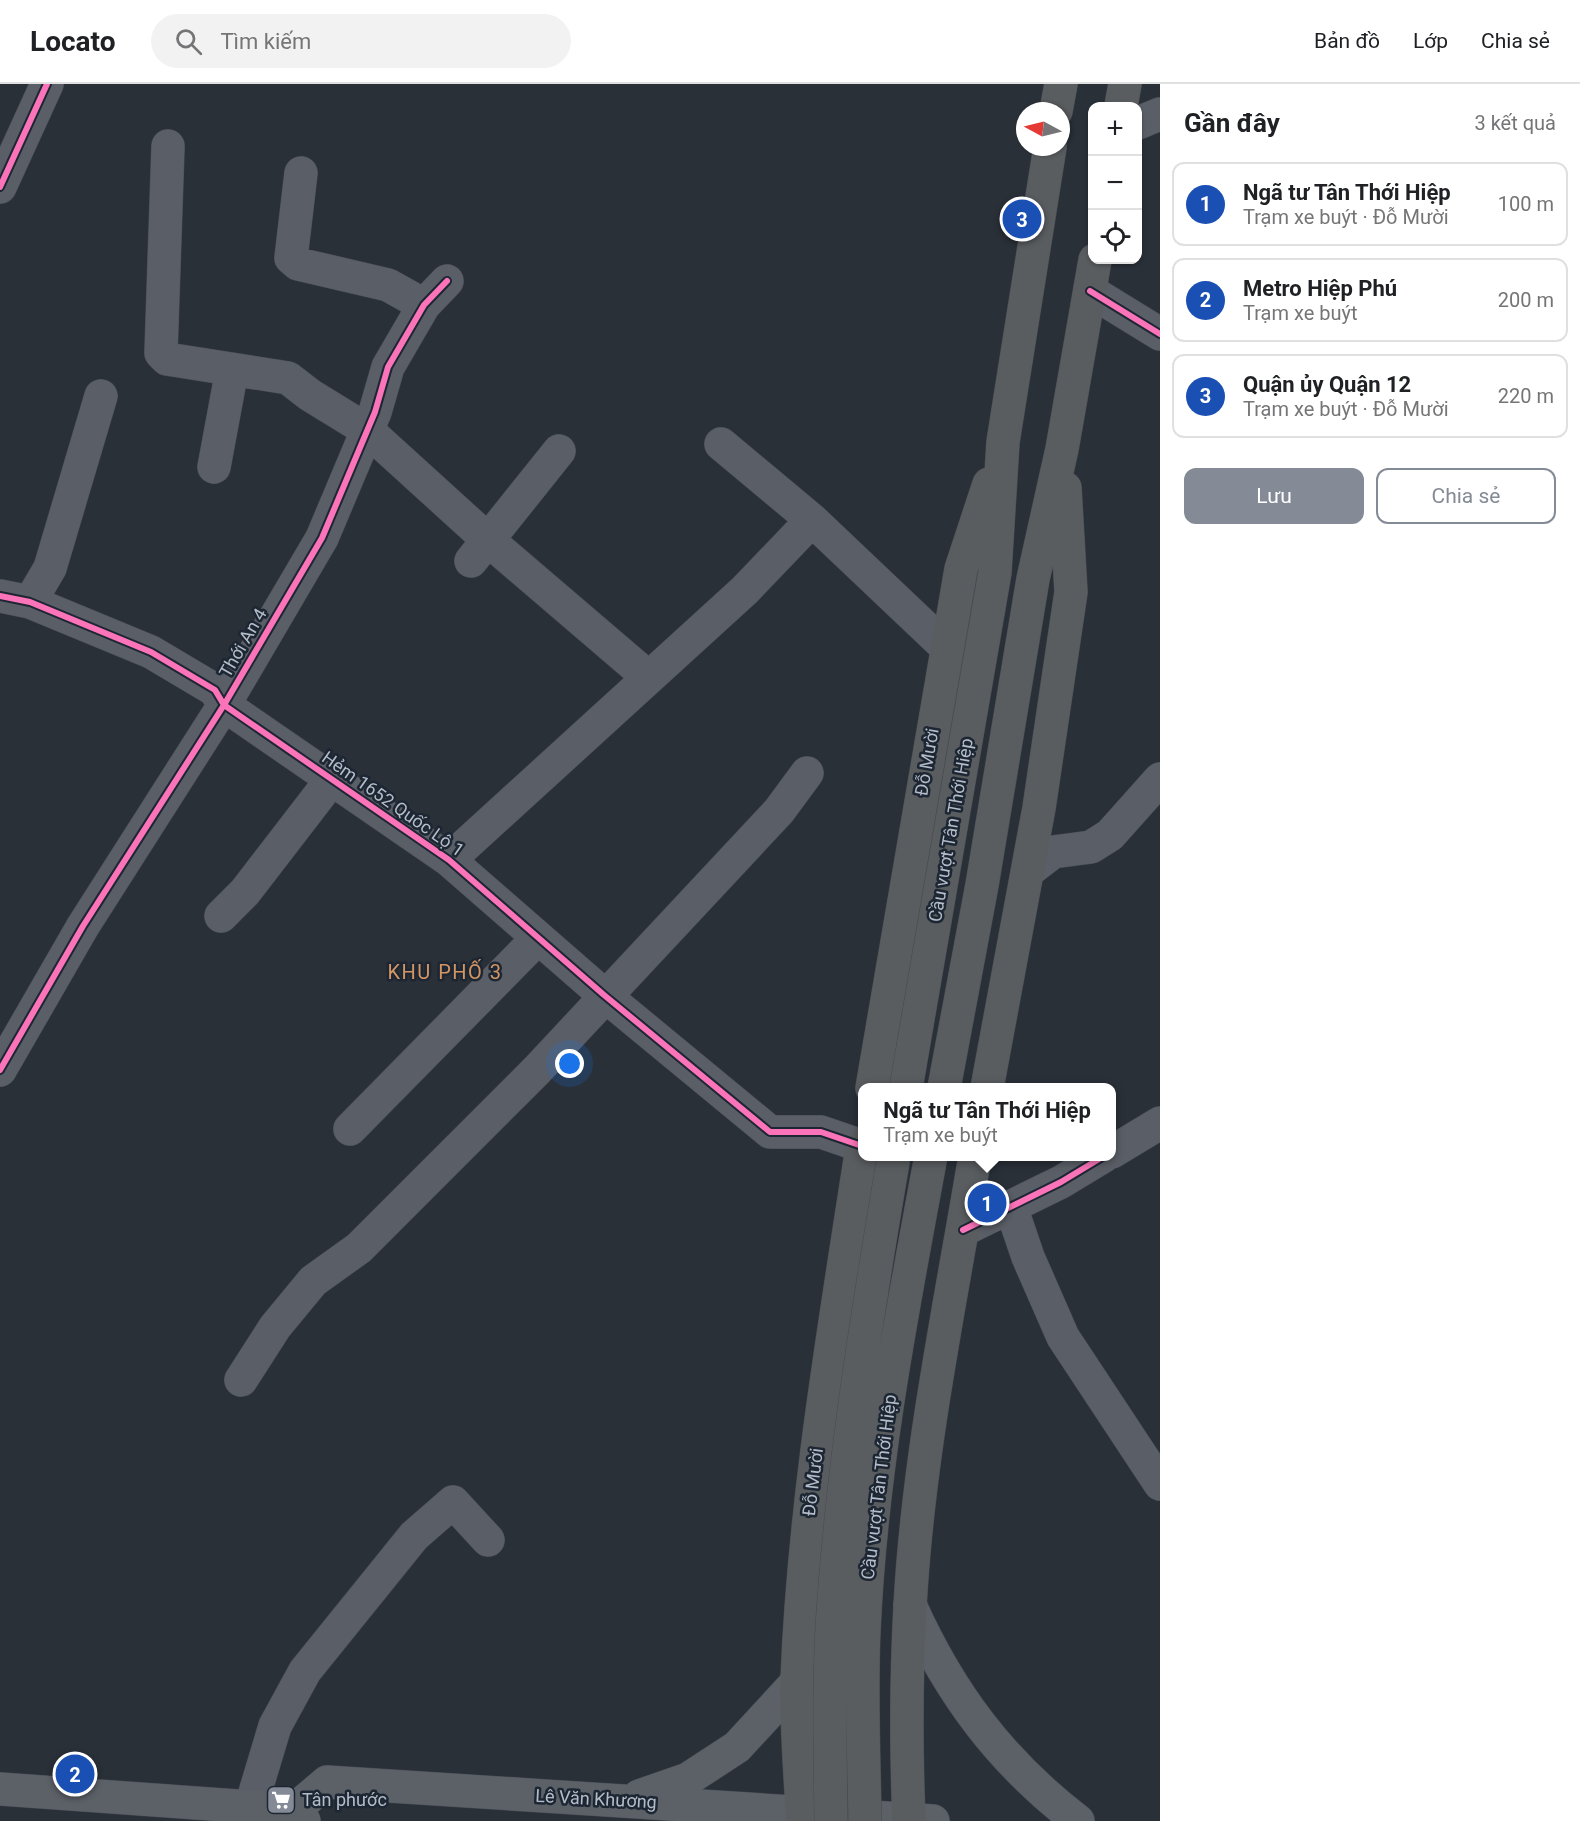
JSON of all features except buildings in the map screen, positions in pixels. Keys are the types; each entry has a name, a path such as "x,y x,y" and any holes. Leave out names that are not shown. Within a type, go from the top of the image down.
{"highway":[{"path":"1057,102 1060,84"},
{"path":"1122,102 1125,84"},
{"name":"Đỗ Mười","path":"995,572 1003,442 1049,156"},
{"path":"945,1083 982,885 1033,579 1062,449 1094,264"},
{"name":"Đỗ Mười","path":"873,1083 961,569 1003,442"},
{"path":"988,1083 1040,808 1071,592 1062,449"},
{"name":"Cầu vượt Tân Thới Hiệp","path":"907,1083 995,572"},
{"name":"Đỗ Mười","path":"812,1818 799,1718 797,1682 808,1528 830,1350 860,1161"},
{"name":"Cầu vượt Tân Thới Hiệp","path":"812,1818 830,1736 834,1599 850,1438 893,1161"},
{"name":"Cầu vượt Tân Thới Hiệp","path":"865,1821 864,1630 871,1541 896,1355 930,1161"},
{"path":"917,1820 906,1720 910,1605 921,1494 974,1161"},
{"path":"799,1718 906,1720"}],"main road":[{"path":"910,1605 933,1655 977,1724 1048,1798 1078,1821"},
{"path":"625,1800 688,1779 737,1747 797,1682"},
{"name":"Lê Văn Khương","path":"0,1789 252,1814 299,1816 327,1782 625,1800 812,1818 917,1820"}],"street":[{"path":"0,187 47,84"},
{"path":"1142,121 1160,114"},
{"path":"168,146 161,353 167,359 288,378 310,395 367,430 480,550 648,677"},
{"path":"301,173 291,258 298,264 388,285 424,305"},
{"name":"Thới An 4","path":"0,1070 83,926 224,705 322,538 367,430 388,367 424,305 447,281"},
{"path":"1090,291 1160,334"},
{"path":"214,467 232,370"},
{"path":"15,599 50,568 102,396"},
{"path":"721,444 812,520 947,648"},
{"path":"480,550 559,451"},
{"path":"449,860 745,590 812,520"},
{"name":"Hẻm 1652 Quốc Lộ 1","path":"15,599 151,652 215,690 224,705 449,860 604,995 770,1132 821,1132 858,1145"},
{"path":"241,1380 274,1327 314,1281 359,1248 537,1070 604,995 779,811 807,773"},
{"path":"220,916 245,892 332,779"},
{"path":"1028,871 1053,852 1091,847 1110,835 1160,779"},
{"path":"350,1130 538,938"},
{"path":"1116,1150 1160,1123"},
{"path":"963,1230 1062,1182 1096,1161"},
{"path":"1011,1207 1029,1257 1063,1337 1160,1484"},
{"path":"252,1814 275,1726 304,1671 414,1536 453,1502 488,1540"}],"cycle path":[{"path":"0,187 47,84"},
{"path":"0,1070 83,926 224,705 322,538 375,412 388,367 424,305 447,281"},
{"path":"1090,291 1160,334"},
{"path":"0,596 30,602 151,652 215,690 224,705 449,860 604,995 770,1132 821,1132 858,1145"},
{"path":"963,1230 1061,1182 1096,1161"}],"place":[{"name":"Quận ủy Quận 12","path":"1022,219"},
{"name":"Ngã tư Tân Thới Hiệp","path":"987,1203"},
{"name":"Metro Hiệp Phú","path":"75,1774"},
{"name":"Tân phước","path":"281,1800"}],"district":[{"name":"KHU PHỐ 3","path":"445,972"}]}
